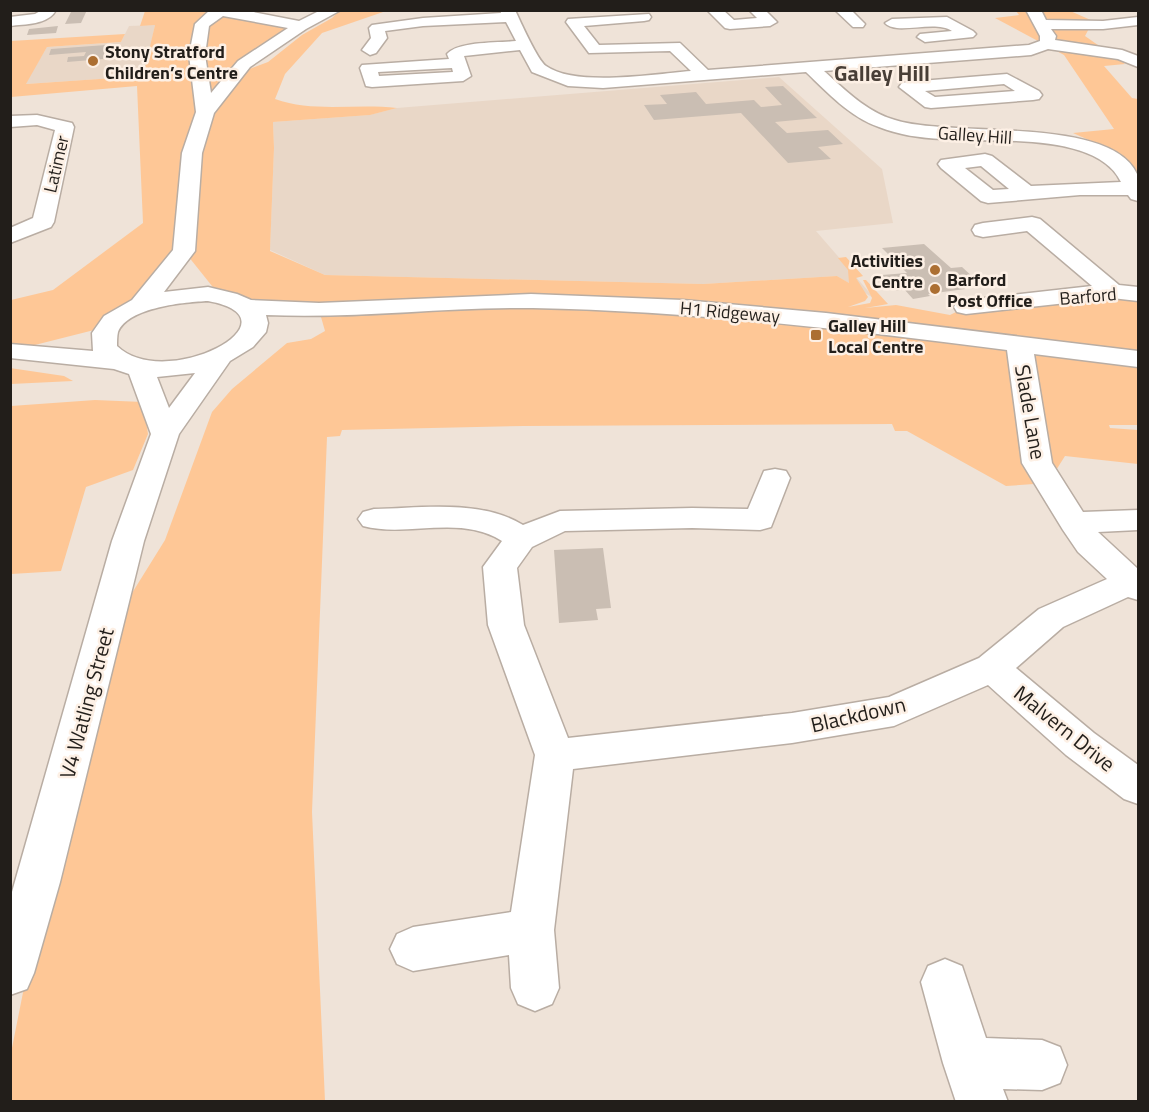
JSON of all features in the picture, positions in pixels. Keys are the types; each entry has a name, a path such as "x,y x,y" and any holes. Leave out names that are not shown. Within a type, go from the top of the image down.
{"street":[{"path":"10,22 38,18 47,14 49,10"},
{"path":"242,10 305,25"},
{"path":"141,305 184,251 192,153 205,112 244,64 276,40 334,10"},
{"path":"714,10 730,25 770,22 756,10"},
{"path":"842,10 858,24"},
{"path":"1132,10 1138,14"},
{"path":"205,112 197,65 202,24 218,11 305,25"},
{"path":"370,50 379,38 377,28 508,14 538,69 568,81 603,83 944,58 1031,50 1047,44 1122,55 1138,62"},
{"path":"644,17 573,22 595,50 619,50 628,59 684,56 704,75"},
{"path":"1038,17 1103,25 1138,21"},
{"path":"1038,17 1048,36 1047,44"},
{"path":"913,40 944,58"},
{"path":"457,63 368,68 372,82 463,76 455,54 467,50 526,45"},
{"name":"Galley Hill","path":"810,67 862,113 888,124 915,131 1053,131 1118,162 1137,192"},
{"path":"1014,97 1033,95 1007,78 908,87 930,103 1014,97 1034,110"},
{"name":"Latimer","path":"10,122 37,120 65,127 43,222 10,236"},
{"path":"1027,193 1078,187 1137,192"},
{"path":"983,230 1032,224 1112,291"},
{"path":"184,251 220,296"},
{"name":"Barford","path":"966,307 1112,291 1138,294"},
{"path":"165,434 128,364 109,355 103,341 110,326 128,311 141,305 181,295 220,296"},
{"name":"H1 Ridgeway","path":"220,296 247,307 319,310 531,301 683,307 866,325 1138,358"},
{"path":"245,341 251,334 255,320 247,307"},
{"name":"H1 Ridgeway","path":"220,357 245,341 319,310"},
{"path":"11,351 110,326"},
{"name":"Slade Lane","path":"1019,344 1037,463 1089,544 1134,585"},
{"path":"11,351 181,368 220,357"},
{"name":"V4 Watling Street","path":"10,973 38,882 128,541 165,434 220,357"},
{"path":"535,988 531,930 555,755 506,625 500,567 521,539 560,521 692,518 759,529 776,478"},
{"path":"374,519 446,518 481,522 512,532 521,539"},
{"path":"1074,523 1138,520"},
{"name":"Blackdown","path":"555,755 792,728 894,711 992,668 1051,618 1134,585"},
{"name":"Malvern Drive","path":"992,668 1080,744 1138,787"},
{"path":"413,949 531,930"},
{"path":"945,982 975,1082 1042,1065"}],"shaded area":[{"path":"1068,10 1093,21 1085,36 1125,64 1104,66 1132,98 1138,99 1138,185 1118,153 1073,133 1114,129 1064,55 995,18 1019,15 1016,11"},
{"path":"145,11 220,11 208,16 204,56 209,28 221,15 289,27 236,74 268,62 302,35 332,18 339,11 386,11 322,33 285,74 275,99 305,106 397,108 370,115 273,122 270,251 325,275 703,284 837,276 849,283 848,270 838,258 846,257 863,276 856,278 868,297 865,301 848,307 870,303 872,298 863,280 866,280 888,304 865,308 896,305 950,315 966,307 1112,291 1138,294 1138,425 1109,425 1110,428 1138,430 1138,464 1065,456 1048,483 1006,486 907,431 895,431 892,424 524,426 342,430 340,436 327,437 312,812 325,1101 11,1101 11,1053 40,907 101,643 165,540 212,412 232,389 287,343 311,339 325,331 319,310 220,296 184,251 110,326 11,351 11,300 53,290 143,223 137,86 11,97 11,41 125,34 121,42 47,47 26,84 143,76 155,25 140,26"},
{"name":"Stony Stratford Children’s Centre","path":"155,25 144,76 25,84 47,47 121,42 129,26"},
{"path":"779,77 882,169 893,223 816,231 875,299 837,276 703,284 325,275 270,250 273,122 369,115 397,108"},
{"path":"10,368 64,376 73,381 11,384"},
{"path":"95,400 143,402 148,434 133,470 86,487 61,571 11,574 11,406"}],"building":[{"path":"72,10 87,10 81,23 65,24"},
{"path":"58,26 56,33 27,35 29,29"},
{"path":"106,45 103,59 67,62 68,57 84,56 86,52 49,55 51,49"},
{"path":"783,86 817,118 775,122 787,133 828,130 843,144 818,147 831,159 788,163 741,113 654,120 644,105 667,104 660,95 696,92 706,104 754,100 761,107 782,105 765,87"},
{"name":"Activities Centre","path":"924,244 951,268 962,267 975,279 957,281 965,289 928,294 930,296 913,299 904,289 897,291 882,275 907,273 882,248"},
{"path":"603,548 611,608 596,609 598,620 559,623 554,550"}],"place":[{"name":"Stony Stratford Children’s Centre","path":"93,61"},
{"name":"Activities Centre","path":"935,270"},
{"name":"Barford Post Office","path":"935,289"},
{"name":"Galley Hill Local Centre","path":"816,335"}],"district":[{"name":"Galley Hill","path":"882,73"}]}
